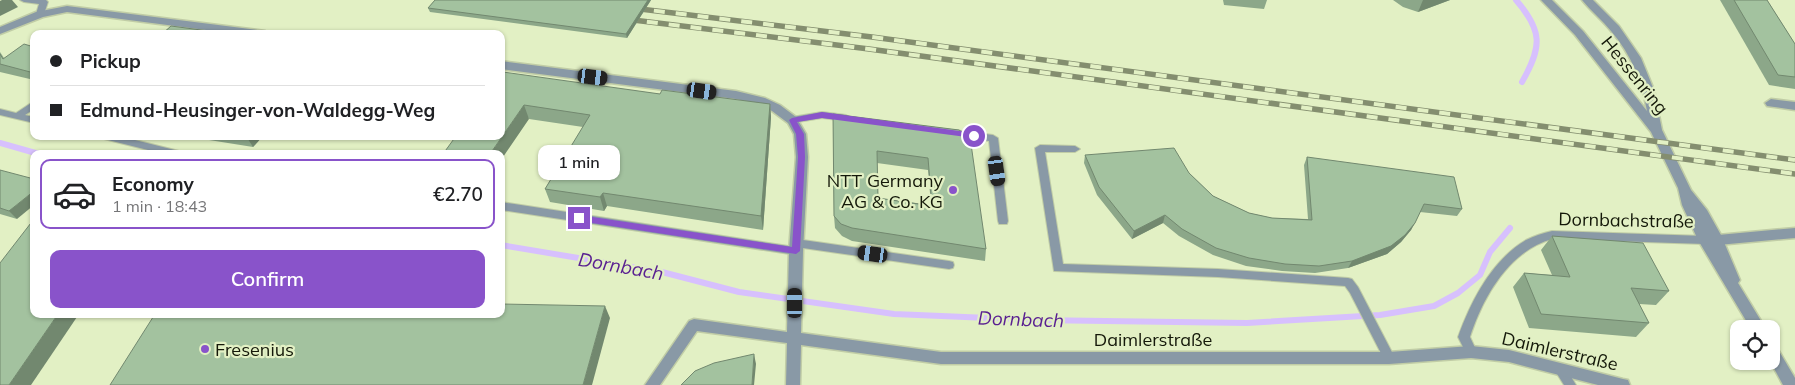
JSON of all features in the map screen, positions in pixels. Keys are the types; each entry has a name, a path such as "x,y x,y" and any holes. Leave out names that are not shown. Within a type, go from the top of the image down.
{"street":[{"name":"Hessenring","path":"1546,0 1579,33 1604,62 1656,130"},
{"name":"Hessenring","path":"1587,0 1623,36 1636,58 1649,93 1656,130"},
{"path":"0,31 40,14 58,10 77,9 235,30"},
{"path":"505,66 736,95 761,101 776,108 792,120 800,134 802,157 796,247 793,385"},
{"path":"1771,102 1795,106"},
{"path":"1656,130 1684,188 1688,205 1727,261 1735,287 1754,320"},
{"path":"1711,240 1795,233"},
{"name":"Daimlerstraße","path":"652,385 694,325 941,358 1389,358 1471,352 1508,356 1623,385"},
{"path":"1780,366 1791,385"}],"lane":[{"path":"24,0 44,2 40,14"},
{"path":"16,117 30,107"},
{"path":"0,112 30,119"},
{"path":"792,120 822,115 860,120"},
{"path":"945,132 992,138 1003,221"},
{"path":"121,140 163,150"},
{"path":"1075,149 1040,148 1058,268 1218,273 1348,282 1389,358"},
{"path":"505,207 796,247 949,265"},
{"name":"Dornbachstraße","path":"1471,352 1464,337 1469,320 1509,260 1530,243 1552,235 1711,240"},
{"path":"1560,369 1570,385"}],"building":[{"path":"435,0 648,0 626,34 428,8"},
{"path":"1734,0 1767,0 1795,44 1795,77 1778,75"},
{"path":"171,26 201,30 166,30"},
{"path":"24,44 30,46 30,72 0,64 0,54 3,59"},
{"path":"505,72 660,94 662,90 770,104 761,216 603,193 600,197 545,189 590,115 524,105 505,132"},
{"name":"NTT Germany AG & Co. KG","path":"833,114 959,130 970,137 986,249 852,228 841,224 834,216","holes":["877,151 928,158 932,206 878,198"]},
{"path":"453,140 500,140 493,150 446,150"},
{"path":"1174,148 1189,173 1213,196 1249,213 1272,218 1312,220 1307,157 1454,177 1462,209 1424,204 1415,223 1405,235 1391,246 1352,261 1319,266 1285,264 1249,258 1216,248 1182,229 1165,215 1134,231 1099,187 1085,155"},
{"path":"0,170 30,178 30,194 9,211 0,208"},
{"path":"30,224 30,318 55,318 9,385 0,385 0,263"},
{"path":"1552,236 1643,243 1669,291 1631,288 1649,323 1541,314 1524,273 1570,277"},
{"path":"505,304 605,306 583,385 110,385 152,318 505,318"},
{"path":"754,354 752,385 681,385 695,371 714,363"}],"waterway":[{"name":"Dornbach","path":"1516,0 1531,21 1537,40 1533,59 1522,82"},
{"name":"Dornbach","path":"0,143 30,151"},
{"name":"Dornbach","path":"505,246 662,272 739,292 894,314 1034,320 1247,323 1380,315 1434,306 1458,293 1480,275 1490,252 1510,228"}],"railway":[{"path":"632,8 872,37 1795,160"},
{"path":"625,19 869,49 1795,174"}],"place":[{"name":"NTT Germany AG & Co. KG","path":"953,190"},
{"name":"Fresenius","path":"205,349"}],"route":[{"path":"579,218 796,251 802,157 800,134 792,120 822,115 974,136"}]}
